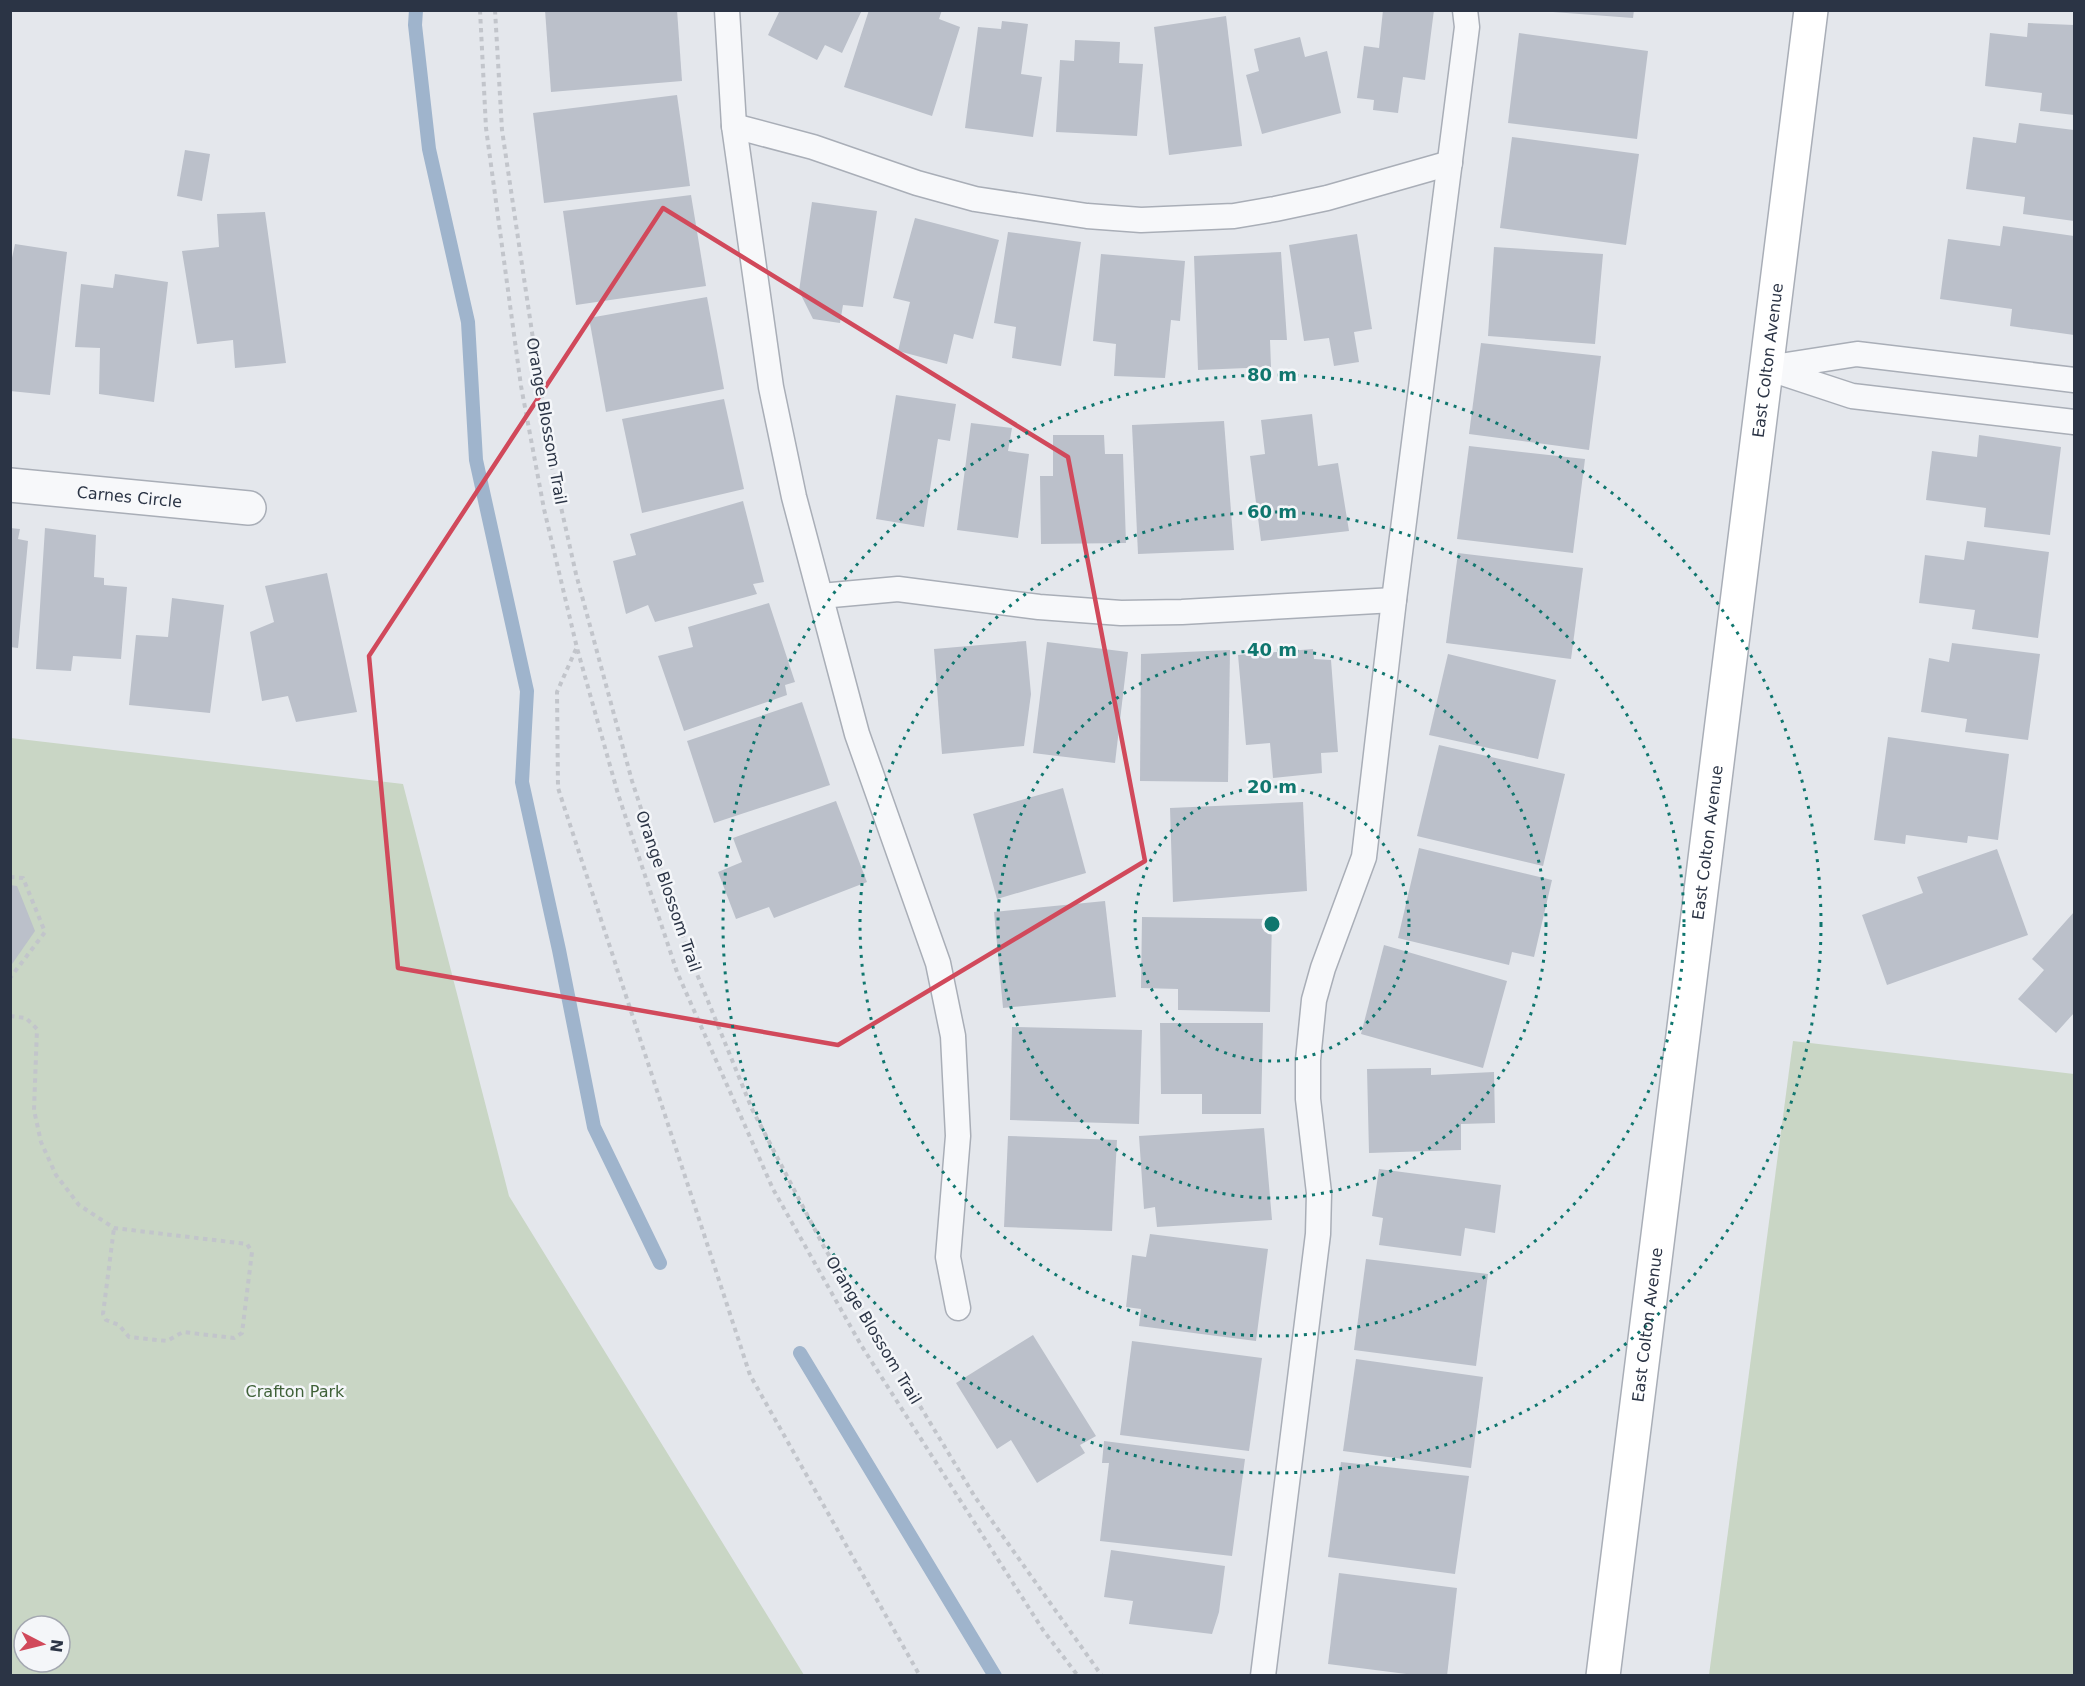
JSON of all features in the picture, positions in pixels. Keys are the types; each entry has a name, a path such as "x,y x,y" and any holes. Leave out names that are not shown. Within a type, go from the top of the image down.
{"street":[{"name":"East Colton Avenue","path":"1602,1676 1811,10"},
{"name":"Carnes Circle","path":"10,485 249,508"}],"lane":[{"path":"727,10 734,126 771,387 794,497 858,734 938,963 953,1036 958,1136 948,1257 958,1308"},
{"path":"1263,1676 1318,1234 1319,1193 1308,1099 1310,1033 1314,1000 1323,968 1364,857 1394,600 1467,27 1465,10"},
{"path":"734,126 813,147 917,183 975,199 1088,216 1142,220 1234,216 1275,209 1327,198 1450,163"},
{"path":"1767,368 1857,354 2074,380"},
{"path":"1767,368 1852,396 2074,422"},
{"path":"821,597 898,589 1039,607 1121,614 1394,600"}],"path":[{"path":"480,10 486,128 521,386 544,509 577,648 618,794 677,972 773,1189 861,1345 1043,1630 1078,1676"},
{"name":"Orange Blossom Trail","path":"495,10 502,130 552,467 576,574 632,781 688,952 752,1109 824,1247 975,1497 1102,1676"},
{"path":"577,648 557,692 558,788 750,1375 920,1676"},
{"path":"10,877 23,878 45,932 10,978"},
{"path":"10,1016 26,1018 37,1029 34,1110 41,1142 56,1175 79,1205 114,1228 246,1244 252,1252 242,1333 234,1338 183,1332 167,1341 129,1337 119,1325 106,1320 103,1314 114,1228"}],"highlighted area":[{"path":"663,208 1068,457 1145,861 838,1045 398,968 369,656"}],"green space":[{"name":"Crafton Park","path":"11,738 403,784 509,1196 804,1675 11,1676"},
{"path":"1793,1041 2074,1074 2074,1675 1709,1675"}],"building":[{"path":"545,10 677,10 682,81 551,92"},
{"path":"780,10 862,10 842,53 825,45 817,60 768,35"},
{"path":"869,10 942,10 939,19 960,27 932,116 844,87"},
{"path":"1383,10 1434,10 1425,80 1403,77 1398,113 1373,110 1374,100 1357,98 1364,46 1379,48"},
{"path":"1553,10 1634,10 1633,18 1553,12"},
{"path":"1226,16 1242,146 1169,155 1154,27"},
{"path":"1002,21 1028,24 1021,74 1042,77 1033,137 965,128 978,27 1001,29"},
{"path":"2028,23 2074,25 2074,115 2040,111 2042,93 1985,86 1990,33 2027,37"},
{"path":"1519,33 1648,51 1637,139 1508,123"},
{"path":"1300,37 1305,57 1327,51 1341,113 1262,134 1246,75 1259,71 1254,49"},
{"path":"1075,40 1120,42 1119,63 1143,64 1137,136 1056,132 1060,60 1074,61"},
{"path":"677,95 690,186 544,203 533,113"},
{"path":"2019,123 2074,130 2074,221 2023,214 2025,197 1966,189 1973,137 2016,143"},
{"path":"1512,137 1639,154 1626,245 1500,228"},
{"path":"185,150 210,154 202,201 177,196"},
{"path":"691,195 706,286 576,305 563,211"},
{"path":"812,202 877,211 863,307 843,305 840,323 813,319 799,291"},
{"path":"265,212 286,363 235,368 233,340 197,344 182,251 219,247 217,214"},
{"path":"915,218 999,240 973,339 954,334 947,364 898,351 910,302 893,298"},
{"path":"2003,226 2074,236 2074,335 2010,326 2012,309 1940,299 1948,239 2000,246"},
{"path":"1008,232 1081,242 1061,366 1012,358 1016,327 994,323"},
{"path":"1357,234 1372,329 1354,332 1359,362 1334,366 1329,338 1304,341 1289,245"},
{"path":"15,244 67,252 50,395 10,391 10,267"},
{"path":"1494,247 1603,254 1595,344 1488,336"},
{"path":"1281,252 1287,340 1270,340 1271,367 1198,370 1194,256"},
{"path":"1101,254 1185,261 1180,321 1171,320 1165,378 1114,376 1116,344 1093,341"},
{"path":"115,274 168,282 154,402 99,394 100,348 75,347 81,284 113,288"},
{"path":"707,297 724,389 606,412 589,318"},
{"path":"1481,343 1601,356 1589,450 1469,434"},
{"path":"896,395 956,404 950,441 938,439 924,527 876,519"},
{"path":"724,399 744,489 642,513 622,419"},
{"path":"1312,414 1318,466 1338,463 1349,531 1261,541 1250,456 1265,454 1261,420"},
{"path":"1224,421 1234,550 1138,554 1132,425"},
{"path":"971,423 1012,428 1008,451 1029,454 1018,538 957,530"},
{"path":"1053,435 1104,435 1105,454 1123,454 1126,543 1041,544 1040,476 1053,476"},
{"path":"1979,435 2061,447 2050,535 1984,527 1986,508 1926,500 1932,451 1977,457"},
{"path":"1469,446 1585,459 1573,553 1457,539"},
{"path":"743,501 764,582 753,584 757,594 655,622 648,605 626,614 613,561 636,555 630,534"},
{"path":"10,528 20,529 18,539 28,541 18,648 10,647"},
{"path":"45,528 96,535 94,577 104,578 104,585 127,587 121,659 73,656 71,671 36,669"},
{"path":"1967,541 2049,552 2038,638 1972,629 1975,610 1919,603 1925,555 1964,560"},
{"path":"1458,553 1583,568 1571,659 1446,643"},
{"path":"327,573 357,712 296,722 288,696 262,701 250,632 274,622 265,586"},
{"path":"172,598 224,605 210,713 129,705 136,635 168,637"},
{"path":"769,603 795,682 785,685 787,695 684,731 658,656 693,647 688,627"},
{"path":"1026,641 1031,694 1024,746 942,754 934,649"},
{"path":"1047,642 1128,652 1115,763 1033,753"},
{"path":"1952,643 2040,654 2028,740 1965,732 1967,719 1921,712 1929,658 1949,662"},
{"path":"1313,649 1314,659 1331,660 1338,752 1321,753 1322,773 1273,778 1270,743 1246,745 1238,655"},
{"path":"1230,650 1228,782 1140,781 1141,654"},
{"path":"1448,654 1556,680 1538,759 1429,735"},
{"path":"802,702 830,785 714,823 687,741"},
{"path":"1888,737 2009,754 1998,840 1968,836 1967,843 1906,835 1905,844 1874,840"},
{"path":"1439,745 1565,774 1543,866 1417,836"},
{"path":"1063,788 1086,873 997,899 973,814"},
{"path":"836,801 867,882 774,918 769,907 736,919 718,872 742,862 733,838"},
{"path":"1303,802 1307,891 1173,902 1170,808"},
{"path":"1419,848 1552,880 1534,957 1512,952 1509,965 1398,938"},
{"path":"1997,849 2028,935 1887,985 1862,915 1923,893 1917,877"},
{"path":"10,885 17,886 35,931 10,967"},
{"path":"1105,901 1116,997 1003,1008 994,912"},
{"path":"2074,912 2074,1013 2056,1033 2018,999 2044,970 2032,959"},
{"path":"1142,917 1272,919 1270,1012 1178,1010 1178,989 1141,988"},
{"path":"1384,945 1507,981 1483,1068 1361,1034"},
{"path":"1160,1023 1263,1023 1261,1114 1202,1114 1202,1094 1161,1094"},
{"path":"1012,1027 1142,1030 1139,1124 1010,1120"},
{"path":"1431,1068 1431,1075 1494,1072 1495,1123 1461,1124 1461,1150 1369,1153 1367,1069"},
{"path":"1264,1128 1272,1220 1157,1227 1155,1207 1144,1209 1139,1136"},
{"path":"1008,1136 1117,1140 1112,1231 1004,1227"},
{"path":"1379,1169 1501,1185 1495,1233 1465,1228 1461,1256 1379,1245 1383,1218 1372,1216"},
{"path":"1150,1234 1268,1249 1256,1341 1139,1326 1141,1309 1126,1307 1132,1255 1146,1257"},
{"path":"1366,1259 1488,1274 1476,1366 1354,1350"},
{"path":"1033,1335 1096,1436 1080,1445 1085,1453 1037,1483 1011,1440 997,1449 956,1383"},
{"path":"1132,1341 1262,1358 1249,1451 1120,1435"},
{"path":"1356,1359 1483,1377 1471,1468 1343,1451"},
{"path":"1104,1441 1245,1459 1232,1556 1100,1541 1109,1463 1102,1463"},
{"path":"1341,1462 1469,1476 1455,1574 1328,1557"},
{"path":"1111,1550 1225,1566 1219,1612 1212,1634 1129,1624 1133,1601 1104,1597"},
{"path":"1339,1573 1457,1588 1447,1676 1422,1676 1328,1664"}],"waterway":[{"path":"416,10 415,25 429,149 468,322 476,460 527,691 522,782 559,950 594,1127 660,1263"},
{"path":"800,1353 995,1676"}]}
